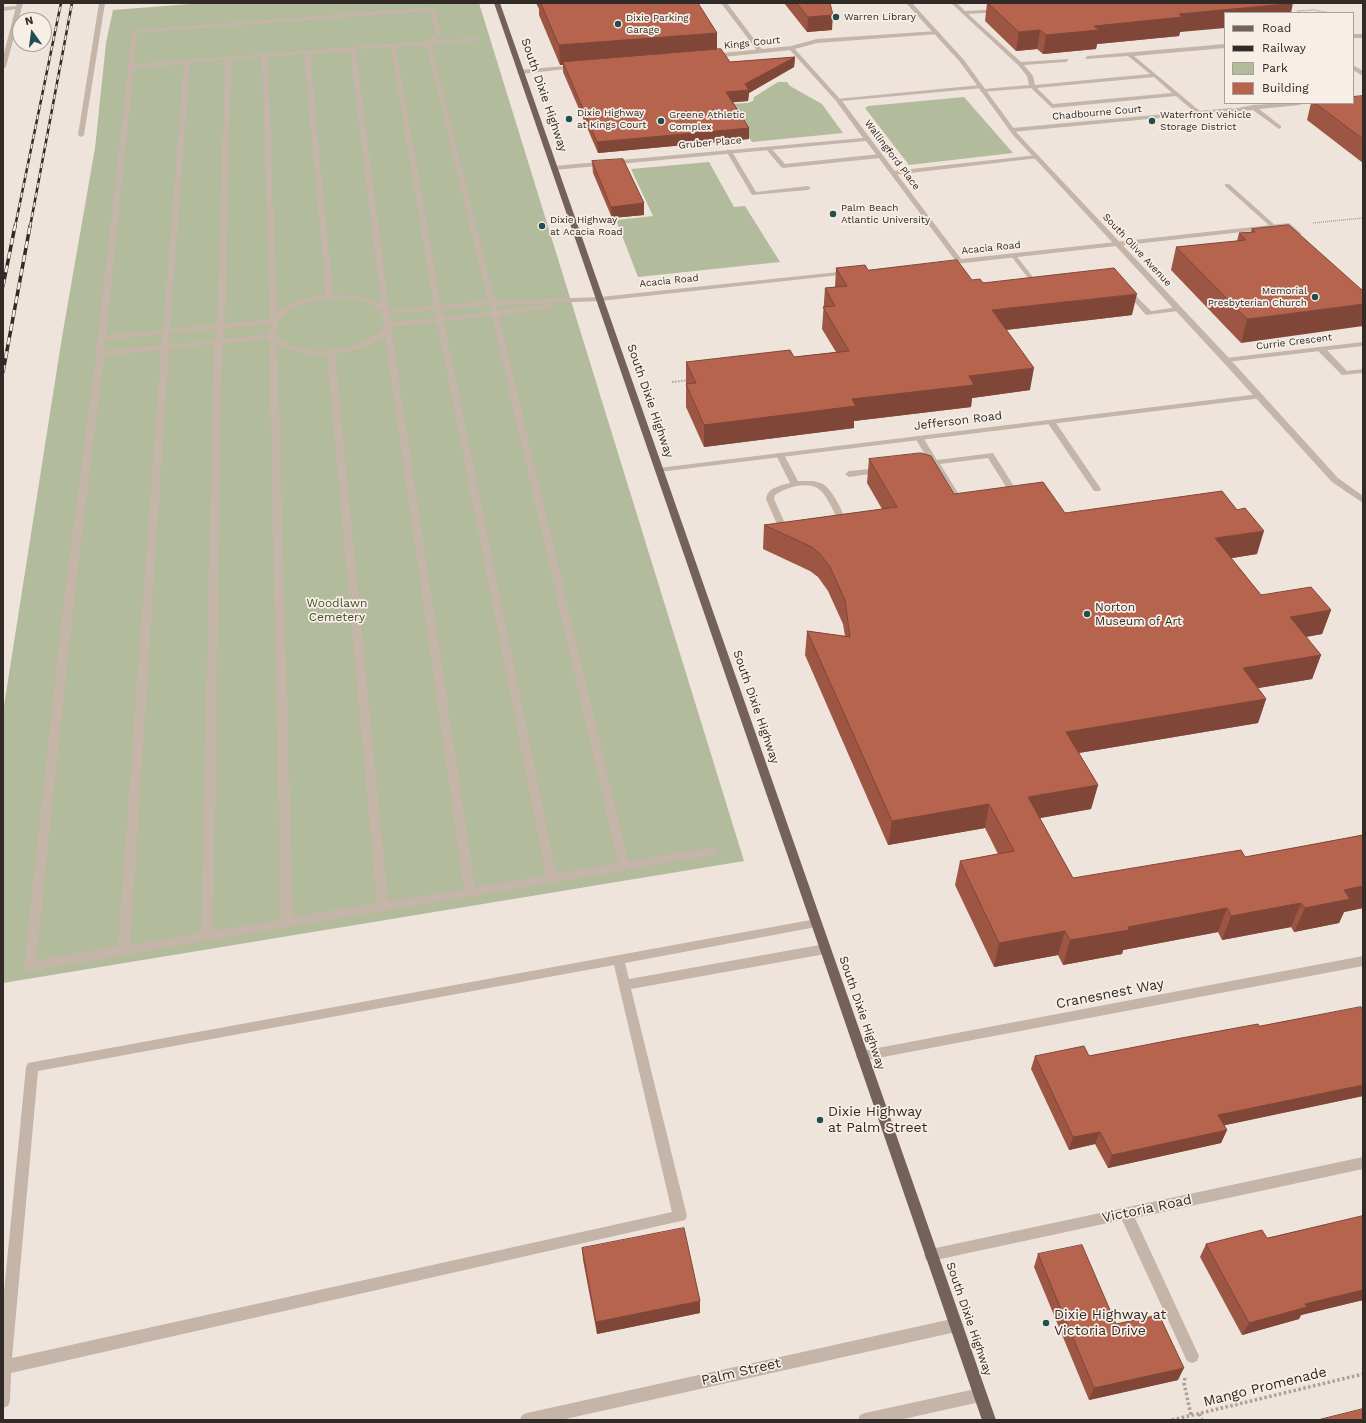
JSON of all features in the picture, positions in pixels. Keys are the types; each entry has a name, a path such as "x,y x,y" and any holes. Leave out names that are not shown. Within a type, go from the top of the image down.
{"main road":[{"name":"South Dixie Highway","path":"497,3 931,1255 990,1420"}],"street":[{"path":"81,135 102,3"},
{"path":"724,3 761,52"},
{"name":"South Olive Avenue","path":"909,3 962,61 1012,130 1226,360 1335,480 1363,500"},
{"path":"954,3 1020,64 1030,76 1032,86 1052,106 1178,94"},
{"path":"964,13 1004,10 996,3"},
{"path":"3,9 19,6 3,67"},
{"path":"428,43 440,35 432,9 135,32 100,354 68,609 30,966 714,852"},
{"name":"Kings Court","path":"707,56 791,48 817,41 937,33"},
{"path":"132,66 478,39"},
{"path":"3,40 10,40"},
{"path":"428,43 491,303 496,314 624,866"},
{"path":"393,46 439,306 440,320 552,879"},
{"path":"1088,58 1224,46"},
{"name":"Wallingford Place","path":"791,48 838,100 959,261"},
{"path":"353,49 387,325 470,893"},
{"path":"307,52 330,296"},
{"path":"1130,55 1199,113"},
{"path":"265,56 274,321 273,336 287,923"},
{"path":"207,936 218,342 220,326 228,58"},
{"path":"1020,64 1066,60"},
{"path":"124,950 165,347 187,62"},
{"path":"520,72 584,66"},
{"path":"1354,68 1363,74"},
{"path":"838,100 1032,86 1155,75"},
{"name":"Chadbourne Court","path":"1012,130 1288,104"},
{"path":"1253,107 1279,126"},
{"name":"Gruber Place","path":"554,168 867,139"},
{"path":"768,148 783,166 880,156"},
{"path":"729,151 754,194 808,188"},
{"path":"893,173 1037,157"},
{"path":"1227,184 1274,227"},
{"path":"1289,225 1307,241"},
{"name":"Acacia Road","path":"936,264 1289,225"},
{"path":"1013,255 1039,287"},
{"name":"Acacia Road","path":"600,298 856,272"},
{"path":"1122,285 1148,313 1178,309"},
{"path":"101,338 274,321 286,309 306,301 330,296 354,297 374,302 386,312 439,306 600,298"},
{"path":"273,336 281,344 294,350 312,353 331,353 351,349 368,343 380,335 387,325 496,314 600,298"},
{"path":"100,354 273,336"},
{"name":"Currie Crescent","path":"1226,360 1363,344"},
{"path":"1321,349 1345,373 1363,371"},
{"path":"331,353 383,907"},
{"name":"Jefferson Road","path":"659,470 1259,396"},
{"path":"1051,422 1097,489"},
{"path":"919,438 961,504 968,503"},
{"path":"780,455 795,484"},
{"path":"911,466 990,455 1017,496 1003,498"},
{"path":"850,474 888,469"},
{"path":"796,537 784,531 770,499 771,494 778,489 795,484 811,484 822,487 825,490 841,519 843,526 837,533"},
{"path":"3,1401 4,1367 32,1067 816,923"},
{"path":"624,985 825,949"},
{"path":"4,1367 680,1216 618,960"},
{"name":"Cranesnest Way","path":"862,1056 1363,961"},
{"name":"Victoria Road","path":"931,1255 1363,1163"},
{"path":"1126,1214 1192,1356"},
{"name":"Palm Street","path":"527,1420 956,1326"},
{"path":"864,1420 980,1395"}],"path":[{"path":"1298,12 1297,11 1314,10 1324,12"},
{"path":"1289,225 1363,218"},
{"path":"672,382 696,379"},
{"path":"1191,1415 1184,1383 1192,1356"},
{"name":"Mango Promenade","path":"1172,1420 1363,1374"},
{"path":"1199,1414 1202,1420"}],"green space":[{"name":"Woodlawn Cemetery","path":"203,3 479,3 744,861 3,983 3,712 62,337 95,148 106,43 113,10"},
{"path":"778,82 787,82 790,86 822,104 843,133 752,142 728,104 748,103 753,101 754,97"},
{"path":"964,97 1013,153 909,165 865,108 868,106"},
{"path":"709,162 734,207 745,206 780,262 638,277 616,220 653,216 631,169"}],"building":[{"name":"Dixie Parking Garage","path":"541,3 698,3 717,33 559,45"},
{"path":"797,3 830,3 833,15 808,17"},
{"path":"988,3 1286,4 1179,14 1183,17 1094,26 1099,30 1046,35 1040,30 1019,32"},
{"name":"Greene Athletic Complex","path":"721,49 730,62 795,57 745,84 749,90 726,92 749,128 597,142 563,62"},
{"path":"1363,96 1363,139 1316,104 1354,104 1354,97"},
{"path":"623,159 644,203 611,207 592,161"},
{"path":"1289,225 1363,291 1363,304 1247,319 1176,247 1246,240 1239,233 1255,232 1252,229"},
{"path":"957,260 972,280 980,279 983,283 1114,268 1137,294 992,310 1034,368 969,376 974,385 852,399 856,406 704,425 686,384 696,383 686,362 790,350 794,357 849,351 823,307 835,306 825,288 847,286 836,268 865,265 868,270"},
{"path":"921,453 931,456 954,494 1043,482 1065,513 1222,491 1237,510 1245,508 1264,531 1215,538 1261,595 1311,587 1331,610 1290,617 1321,655 1243,668 1266,699 1066,732 1098,785 1028,797 1073,878 1241,850 1245,857 1363,835 1363,886 1344,890 1350,899 1305,908 1301,903 1231,916 1227,908 1128,927 1129,930 1070,940 1065,931 999,943 960,861 1014,851 989,804 892,821 807,631 850,637 845,600 830,567 820,554 812,547 764,525 897,507 869,459"},
{"path":"1361,1007 1363,1011 1363,1085 1218,1115 1227,1130 1112,1155 1100,1132 1073,1137 1035,1056 1084,1046 1089,1056 1258,1024 1259,1026"},
{"path":"1363,1216 1363,1290 1305,1304 1307,1307 1249,1323 1206,1244 1262,1230 1267,1238"},
{"path":"684,1228 700,1301 596,1322 582,1248"},
{"path":"1082,1245 1116,1324 1159,1315 1184,1368 1094,1388 1038,1254"},
{"path":"1363,1409 1363,1420 1318,1420"}],"railway":[{"path":"15,227 61,3"},
{"path":"30,227 72,3"},
{"path":"3,286 15,226"},
{"path":"3,372 30,226"}],"place":[{"name":"Warren Library","path":"836,17"},
{"name":"Dixie Parking Garage","path":"618,24"},
{"name":"Dixie Highway at Kings Court","path":"569,119"},
{"name":"Greene Athletic Complex","path":"661,121"},
{"name":"Waterfront Vehicle Storage District","path":"1152,121"},
{"name":"Palm Beach Atlantic University","path":"833,214"},
{"name":"Dixie Highway at Acacia Road","path":"542,226"},
{"name":"Memorial Presbyterian Church","path":"1315,297"},
{"name":"Norton Museum of Art","path":"1087,614"},
{"name":"Dixie Highway at Palm Street","path":"820,1120"},
{"name":"Dixie Highway at Victoria Drive","path":"1046,1323"}]}
